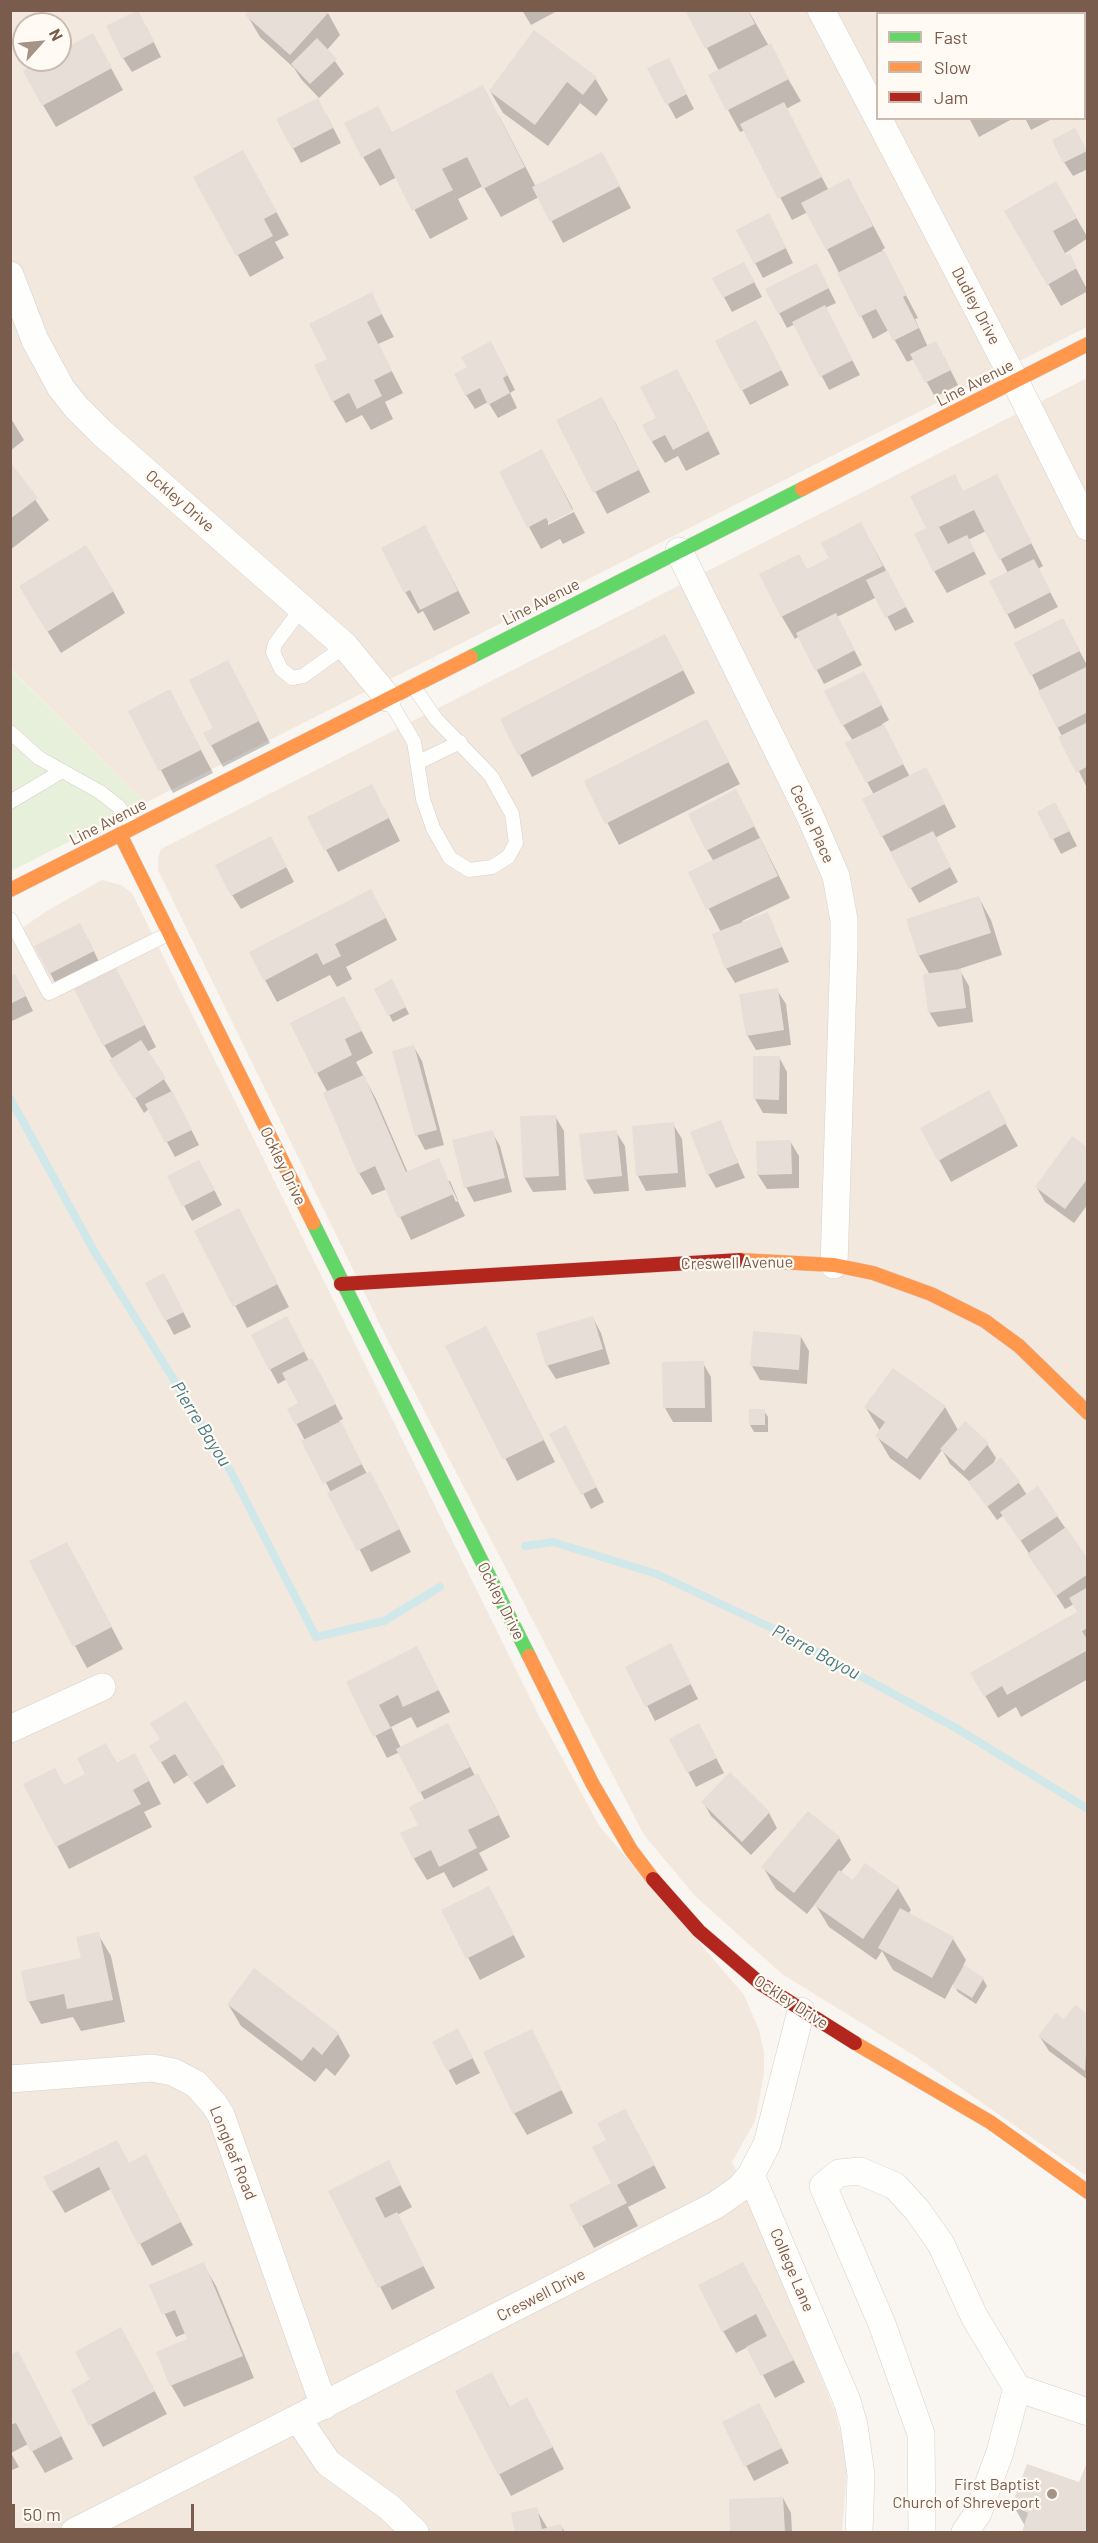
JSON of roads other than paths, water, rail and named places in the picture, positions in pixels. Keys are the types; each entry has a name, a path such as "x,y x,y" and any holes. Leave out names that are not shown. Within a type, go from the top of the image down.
{"street":[{"name":"Dudley Drive","path":"821,10 876,114"},
{"name":"Dudley Drive","path":"879,120 1088,527"},
{"name":"Ockley Drive","path":"10,275 35,340 62,388 76,407 102,433 345,646 388,698"},
{"name":"Line Avenue","path":"10,891 1088,344"},
{"name":"Cecile Place","path":"679,551 810,816 836,876 844,920 844,948 834,1265"},
{"name":"Ockley Drive","path":"120,834 341,1284 612,1820 652,1878 699,1931 733,1963 801,2011 990,2122 1088,2192"},
{"name":"Creswell Avenue","path":"341,1284 753,1260 834,1265 873,1274 930,1294 985,1321 1019,1346 1088,1413"},
{"path":"10,1730 102,1687"},
{"path":"751,2175 767,2144 801,2011"},
{"name":"Longleaf Road","path":"10,2079 152,2068 173,2072 196,2084 221,2115 324,2406"},
{"path":"922,2532 921,2434 882,2324 823,2186 839,2173 860,2171 895,2186 917,2210 941,2244 974,2316 1017,2388 1088,2412"},
{"name":"Creswell Drive","path":"324,2406 716,2205 740,2188 751,2175"},
{"name":"College Lane","path":"751,2175 847,2401 854,2425 861,2475 859,2532"},
{"path":"964,2532 978,2513 1000,2452 1017,2388"},
{"path":"75,2532 324,2406"},
{"path":"298,2419 328,2463 388,2507 415,2532"}],"lane":[{"path":"302,608 275,644 273,652 281,669 292,678 303,676 345,646"},
{"path":"388,698 414,742 419,762 423,799 433,828 450,858 469,870 492,867 508,857 516,843 512,814 491,776 436,719 413,686"},
{"path":"10,732 39,758 118,806 134,827"},
{"path":"419,762 460,742"},
{"path":"10,802 62,771"},
{"path":"10,919 49,993 170,933"}],"waterway":[{"name":"Pierre Bayou","path":"10,1098 94,1251 231,1472 316,1637 384,1621 440,1587"},
{"name":"Pierre Bayou","path":"525,1546 553,1542 657,1574 774,1629 956,1728 1088,1809"}],"place":[{"name":"First Baptist Church of Shreveport","path":"1052,2494"}]}
